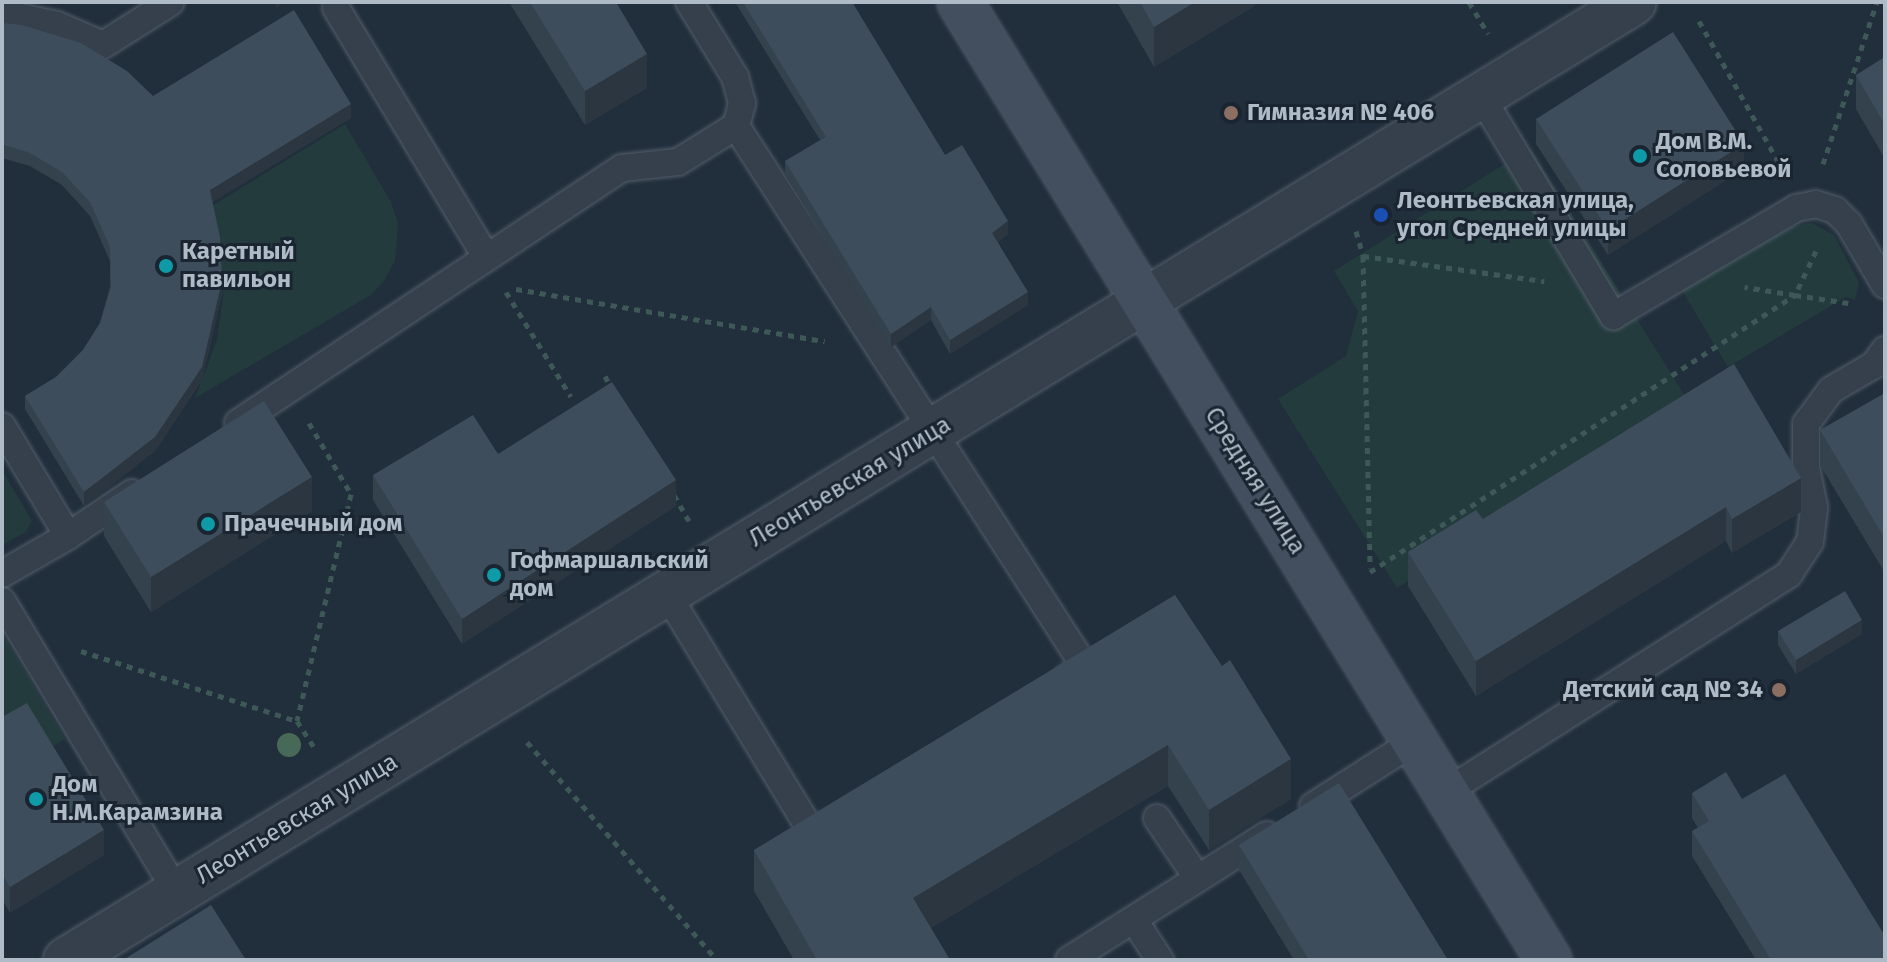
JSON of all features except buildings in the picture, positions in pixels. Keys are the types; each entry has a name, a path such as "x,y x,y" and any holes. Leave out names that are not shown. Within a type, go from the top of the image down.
{"main road":[{"name":"Средняя улица","path":"960,2 1549,960"}],"street":[{"name":"Леонтьевская улица","path":"66,960 1634,2"}],"lane":[{"path":"2,13 57,25 103,45 171,2"},
{"path":"211,441 622,168 678,162 736,126 742,103 735,77 689,2"},
{"path":"336,8 486,257"},
{"path":"1481,96 1613,316 1679,277 1817,207 1849,224 1885,285"},
{"path":"736,126 930,433 1085,667 1044,692"},
{"path":"1446,792 1789,574 1810,542 1813,518 1806,424 1831,390 1874,365 1885,350"},
{"path":"2,426 68,536"},
{"path":"2,574 68,536 159,475"},
{"path":"667,594 813,834 854,809"},
{"path":"2,601 177,892"},
{"path":"1069,960 1415,741"},
{"path":"1157,818 1198,879"},
{"path":"1134,920 1160,960"}],"path":[{"path":"1469,2 1489,34"},
{"path":"1356,230 1363,256 1370,572 1795,295 1817,207 1877,2"},
{"path":"1699,21 1817,207"},
{"path":"1363,256 1596,288"},
{"path":"1679,277 1855,304"},
{"path":"571,397 503,286 827,341"},
{"path":"605,376 612,390"},
{"path":"289,389 351,494 297,721"},
{"path":"668,485 691,525"},
{"path":"19,631 297,721 318,753"},
{"path":"527,742 717,960"}],"green space":[{"path":"345,124 391,202 398,223 395,261 384,281 371,295 195,398 217,340 223,296 212,206"},
{"path":"1530,148 1690,404 1397,588 1278,399 1346,356 1358,311 1334,271"},
{"path":"1812,223 1834,235 1859,282 1855,300 1846,297 1728,367 1681,289 1794,226"},
{"path":"2,470 32,521 26,532 2,545"},
{"path":"2,633 65,739 43,752 2,741"}],"place":[{"name":"Гимназия № 406","path":"1231,113"},
{"name":"Дом В.М. Соловьевой","path":"1640,156"},
{"name":"Леонтьевская улица, угол Средней улицы","path":"1381,215"},
{"name":"Каретный павильон","path":"166,266"},
{"name":"Прачечный дом","path":"208,524"},
{"name":"Гофмаршальский дом","path":"494,575"},
{"name":"Детский сад № 34","path":"1779,690"},
{"name":"Дом Н.М.Карамзина","path":"36,799"}]}
